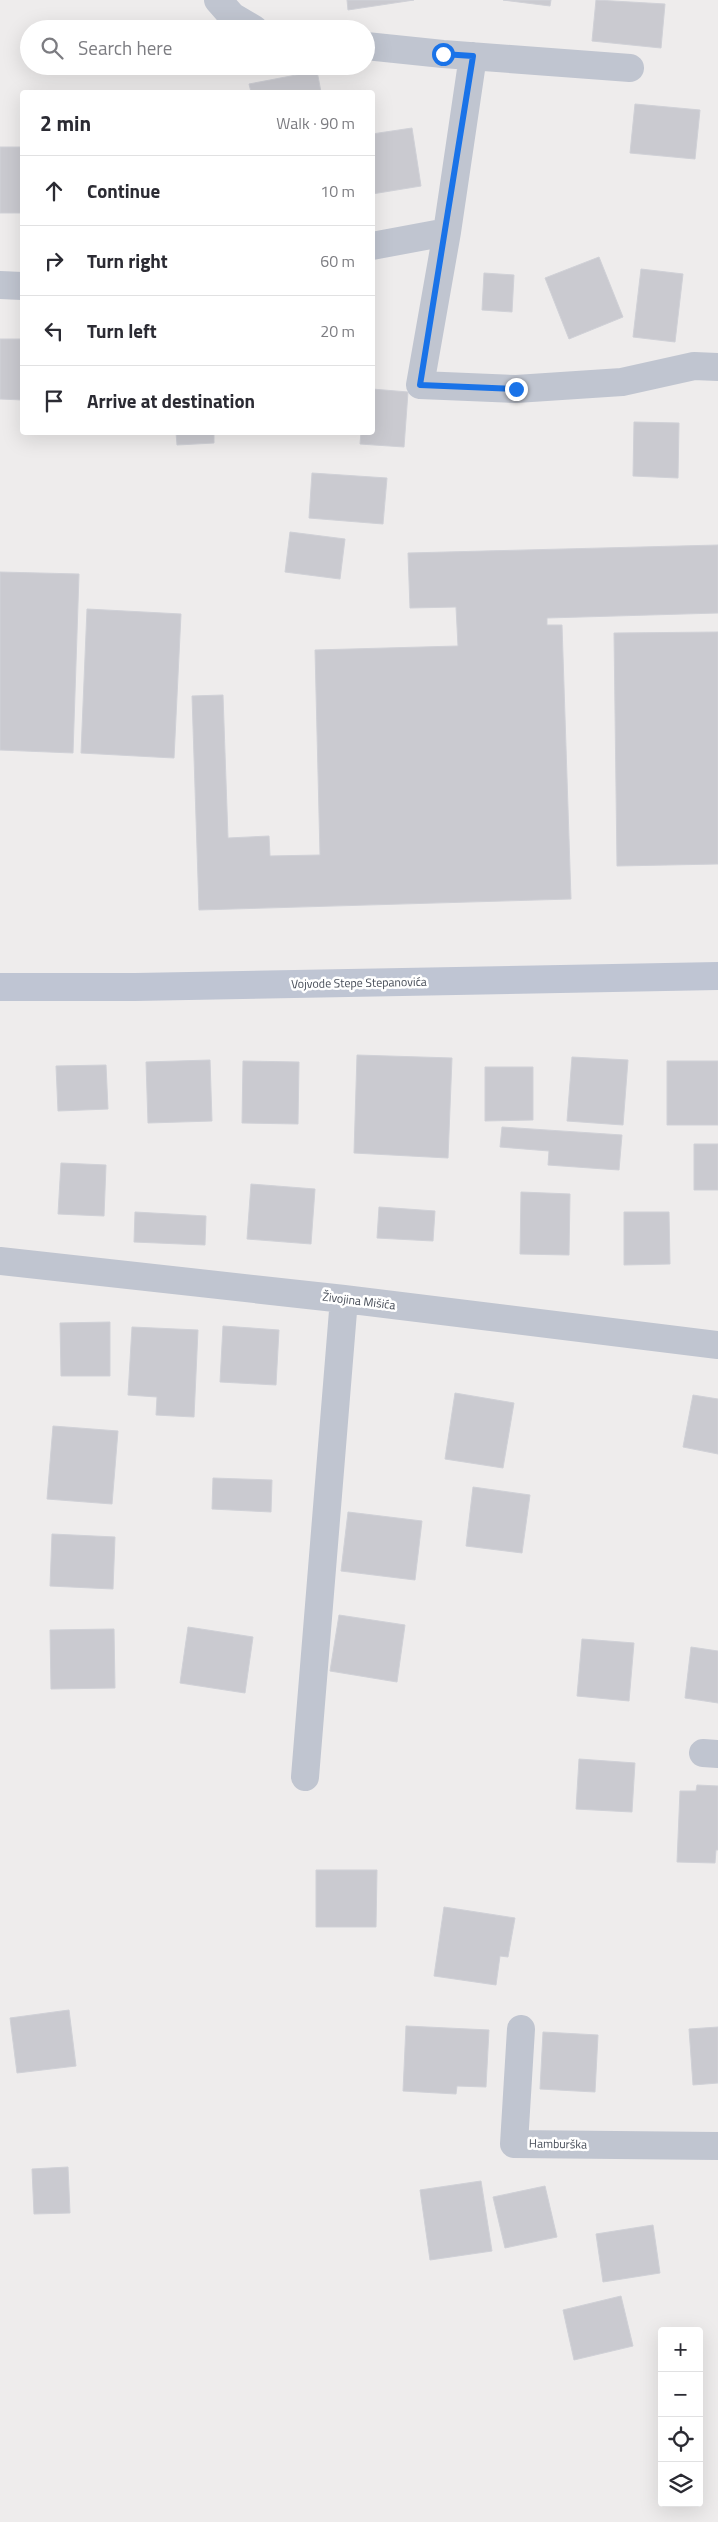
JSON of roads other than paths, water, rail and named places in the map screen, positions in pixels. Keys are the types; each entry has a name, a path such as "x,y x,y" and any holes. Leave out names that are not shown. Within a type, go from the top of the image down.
{"street":[{"path":"218,0 232,16 239,20"},
{"path":"375,47 630,68"},
{"path":"473,56 420,385 516,389 622,382 694,366 718,367"},
{"path":"375,245 446,232"},
{"path":"0,285 20,286"},
{"name":"Vojvode Stepe Stepanovića","path":"0,987 135,988 718,976"},
{"name":"Živojina Mišića","path":"0,1261 344,1299 718,1345"},
{"path":"305,1777 344,1299"},
{"name":"Hamburška","path":"521,2029 514,2144 718,2146"}]}
